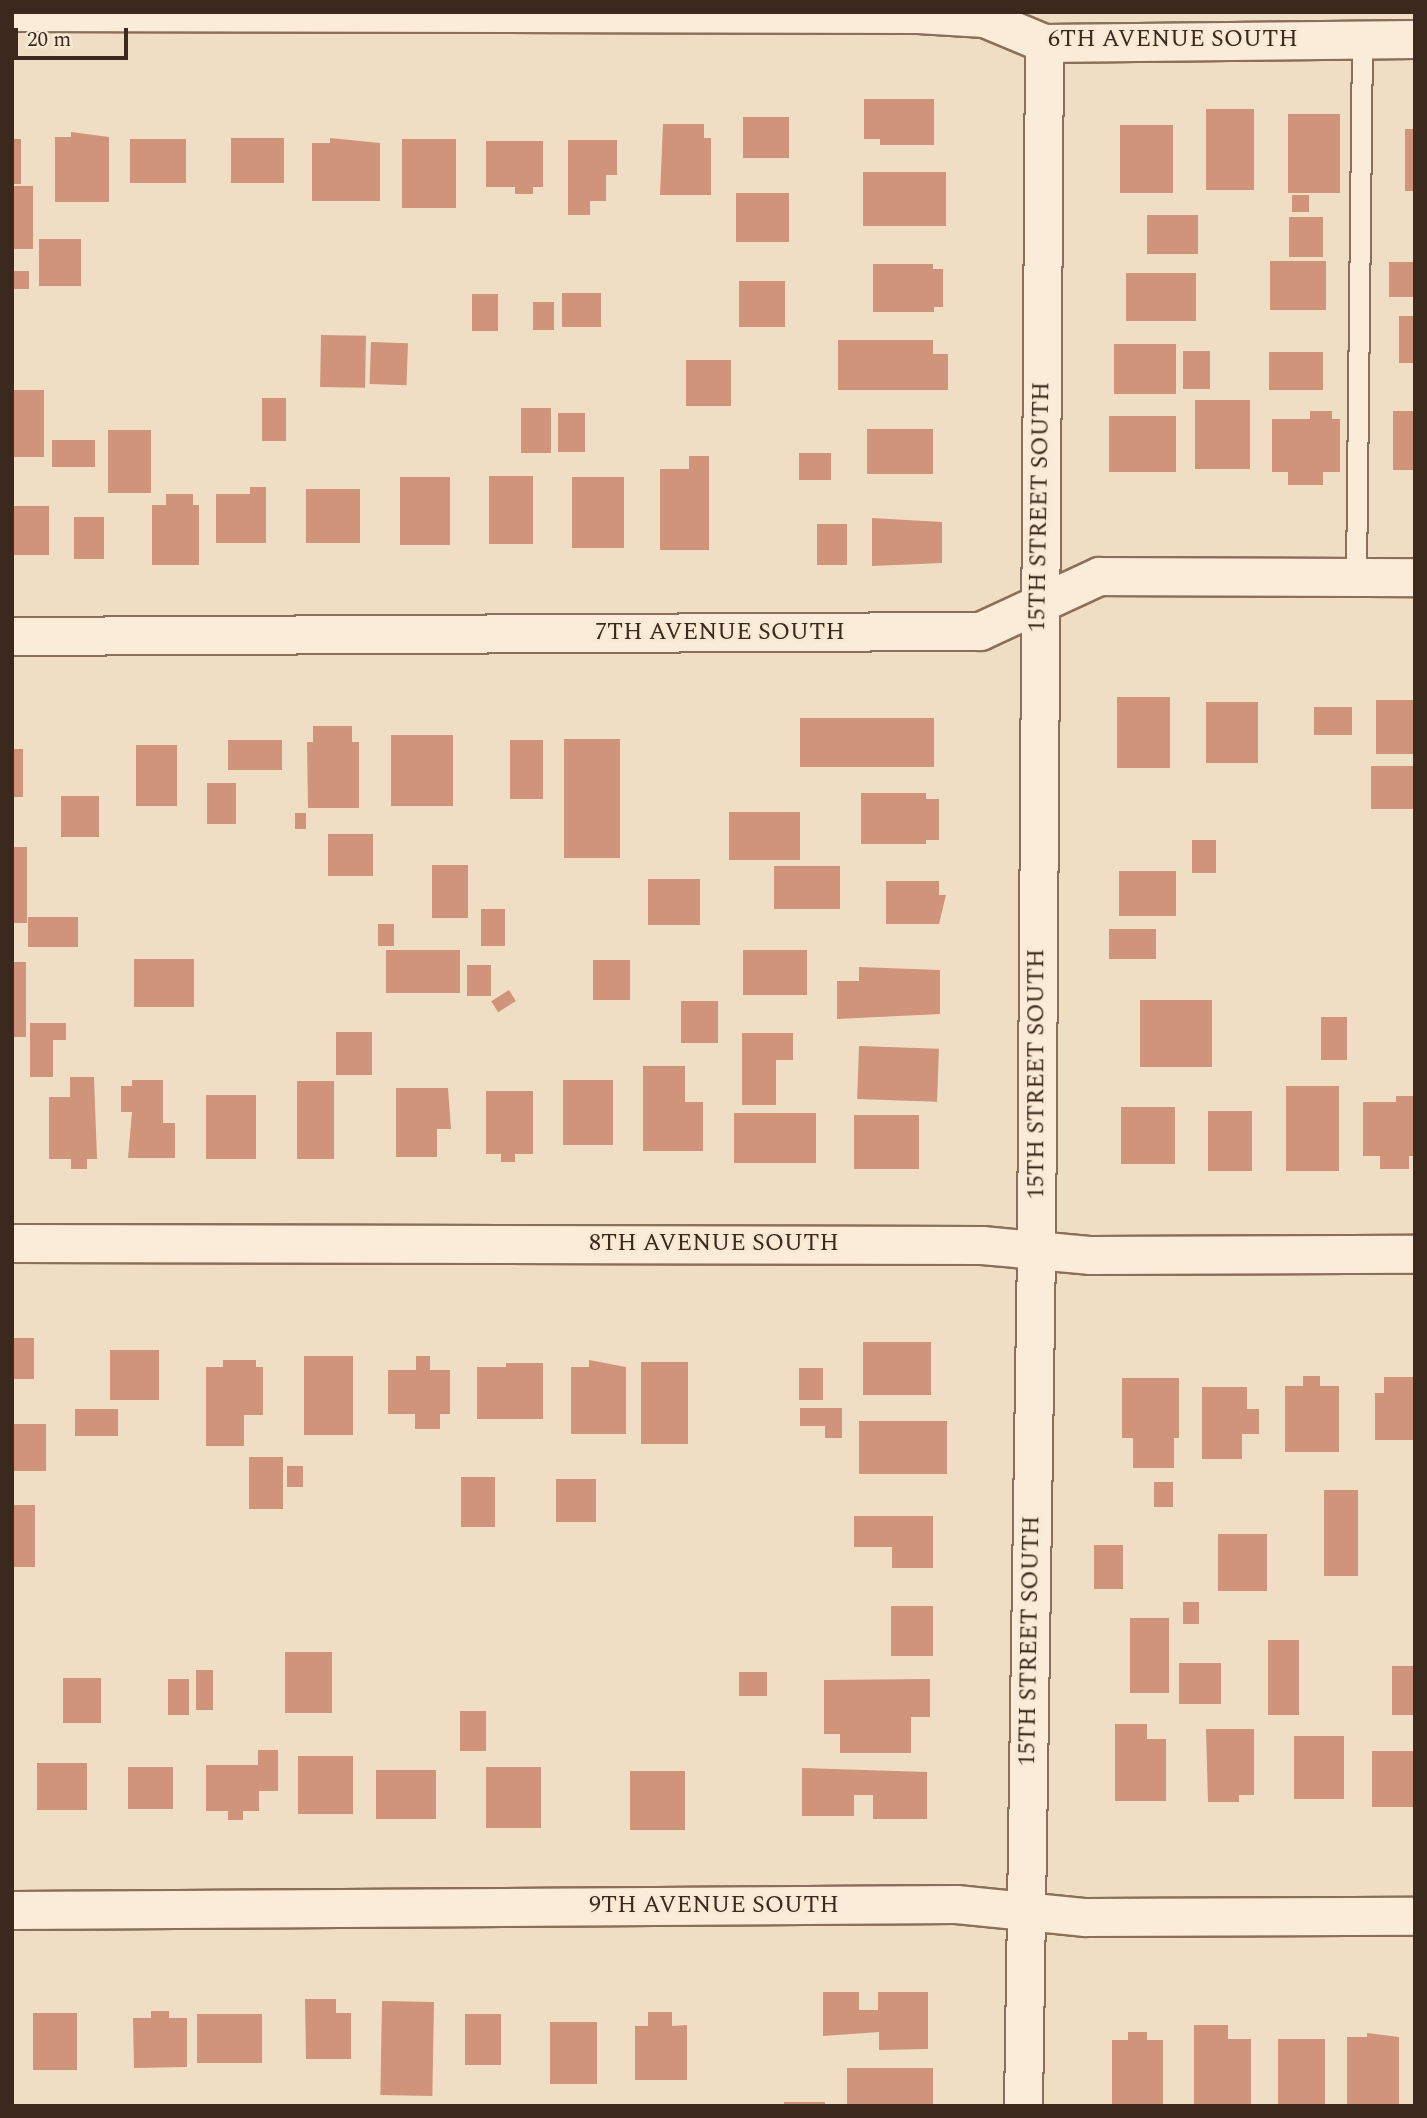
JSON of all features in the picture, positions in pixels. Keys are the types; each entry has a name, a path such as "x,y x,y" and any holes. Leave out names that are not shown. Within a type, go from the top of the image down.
{"street":[{"name":"6TH AVENUE SOUTH","path":"12,12 918,13 984,18 1044,43 1415,39"},
{"name":"15TH STREET SOUTH","path":"1023,2106 1036,1249 1038,607 1044,43"},
{"name":"7TH AVENUE SOUTH","path":"12,636 980,631 1038,607 1099,576 1415,577"},
{"name":"8TH AVENUE SOUTH","path":"12,1243 982,1245 1089,1255 1415,1254"},
{"name":"9TH AVENUE SOUTH","path":"12,1910 956,1904 1085,1917 1415,1916"}],"lane":[{"path":"1356,578 1363,39"}],"building":[{"path":"864,99 934,99 934,145 880,145 880,139 864,139"},
{"path":"1206,109 1254,109 1254,190 1206,190"},
{"path":"1288,114 1340,114 1340,193 1288,193"},
{"path":"743,117 789,117 789,158 743,158"},
{"path":"663,124 704,124 704,138 711,138 711,195 660,195"},
{"path":"1120,125 1173,125 1173,193 1120,193"},
{"path":"1405,129 1415,129 1415,191 1405,191"},
{"path":"71,132 109,137 109,202 55,202 55,137 71,137"},
{"path":"231,138 284,138 284,183 231,183"},
{"path":"330,138 380,143 380,201 312,201 312,143 330,143"},
{"path":"12,139 21,139 21,184 12,184"},
{"path":"130,139 186,139 186,183 130,183"},
{"path":"402,139 456,139 456,208 402,208"},
{"path":"568,140 617,140 617,175 606,175 606,201 590,201 590,215 568,215"},
{"path":"486,141 543,141 543,187 533,187 533,194 515,194 515,187 486,187"},
{"path":"863,172 946,172 946,226 863,226"},
{"path":"12,186 33,186 33,249 12,249"},
{"path":"736,193 789,193 789,242 736,242"},
{"path":"1292,195 1309,195 1309,212 1292,212"},
{"path":"1147,215 1198,215 1198,254 1147,254"},
{"path":"1289,217 1323,217 1323,257 1289,257"},
{"path":"39,239 81,239 81,286 39,286"},
{"path":"1270,261 1326,261 1326,310 1270,310"},
{"path":"1389,262 1415,262 1415,297 1389,297"},
{"path":"873,264 933,264 933,269 943,269 943,307 934,307 934,312 873,312"},
{"path":"12,271 29,271 29,289 12,289"},
{"path":"1126,273 1196,273 1196,321 1126,321"},
{"path":"739,281 785,281 785,327 739,327"},
{"path":"562,293 601,293 601,327 562,327"},
{"path":"472,294 498,294 498,331 472,331"},
{"path":"533,302 554,302 554,330 533,330"},
{"path":"1399,316 1415,316 1415,363 1399,363"},
{"path":"321,335 366,336 365,388 320,387"},
{"path":"838,340 933,340 933,354 948,354 948,390 838,390"},
{"path":"371,342 408,343 407,385 370,384"},
{"path":"1114,344 1176,344 1176,394 1114,394"},
{"path":"1183,351 1210,351 1210,389 1183,389"},
{"path":"1269,352 1323,352 1323,390 1269,390"},
{"path":"686,360 731,360 731,406 686,406"},
{"path":"12,390 44,390 44,457 12,457"},
{"path":"262,398 286,398 286,441 262,441"},
{"path":"1195,400 1250,400 1250,469 1195,469"},
{"path":"521,408 551,408 551,453 521,453"},
{"path":"1310,411 1332,411 1332,419 1340,419 1340,472 1323,472 1323,485 1288,485 1288,472 1272,472 1272,419 1310,419"},
{"path":"1393,411 1415,411 1415,470 1393,470"},
{"path":"558,413 585,413 585,452 558,452"},
{"path":"1109,416 1176,416 1176,472 1109,472"},
{"path":"867,429 933,429 933,474 867,474"},
{"path":"108,430 151,430 151,493 108,493"},
{"path":"52,440 95,440 95,467 52,467"},
{"path":"799,453 831,453 831,480 799,480"},
{"path":"689,456 709,456 709,550 660,550 660,469 689,469"},
{"path":"489,476 533,476 533,544 489,544"},
{"path":"400,477 450,477 450,545 400,545"},
{"path":"572,477 624,477 624,548 572,548"},
{"path":"250,487 266,487 266,543 216,543 216,494 250,494"},
{"path":"306,489 360,489 360,543 306,543"},
{"path":"166,494 193,494 193,505 199,505 199,565 152,565 152,505 166,505"},
{"path":"12,506 49,506 49,555 12,555"},
{"path":"74,517 104,517 104,559 74,559"},
{"path":"872,518 942,522 942,563 872,566"},
{"path":"817,524 847,524 847,565 817,565"},
{"path":"1117,697 1170,697 1170,768 1117,768"},
{"path":"1376,700 1415,700 1415,754 1376,754"},
{"path":"1206,702 1258,702 1258,763 1206,763"},
{"path":"1314,707 1352,707 1352,735 1314,735"},
{"path":"800,718 934,718 934,767 800,767"},
{"path":"313,726 352,726 352,742 359,742 359,808 308,808 307,742 313,742"},
{"path":"391,735 453,735 453,806 391,806"},
{"path":"564,739 620,739 620,858 564,858"},
{"path":"228,740 282,740 282,770 228,770"},
{"path":"510,740 543,740 543,799 510,799"},
{"path":"136,745 177,745 177,806 136,806"},
{"path":"12,749 23,749 23,797 12,797"},
{"path":"1371,766 1415,766 1415,809 1371,809"},
{"path":"207,783 236,783 236,824 207,824"},
{"path":"861,793 926,793 926,799 939,799 939,840 926,840 926,844 861,844"},
{"path":"61,796 99,796 99,837 61,837"},
{"path":"729,812 800,812 800,860 729,860"},
{"path":"295,813 306,813 306,829 295,829"},
{"path":"328,834 373,834 373,876 328,876"},
{"path":"1192,840 1216,840 1216,873 1192,873"},
{"path":"12,847 27,847 27,923 12,923"},
{"path":"432,865 468,865 468,918 432,918"},
{"path":"774,866 840,866 840,909 774,909"},
{"path":"1119,871 1176,871 1176,916 1119,916"},
{"path":"648,879 700,879 700,925 648,925"},
{"path":"886,881 939,881 939,895 946,895 939,924 886,924"},
{"path":"481,909 505,909 505,946 481,946"},
{"path":"28,917 78,917 78,947 28,947"},
{"path":"378,924 394,924 394,946 378,946"},
{"path":"1109,929 1156,929 1156,959 1109,959"},
{"path":"386,950 460,950 460,993 386,993"},
{"path":"743,950 807,950 807,995 743,995"},
{"path":"134,959 194,959 194,1007 134,1007"},
{"path":"593,960 630,960 630,1000 593,1000"},
{"path":"12,962 26,962 26,1037 12,1037"},
{"path":"467,965 491,965 491,996 467,996"},
{"path":"859,967 940,970 940,1014 837,1019 837,981 859,981"},
{"path":"509,990 516,1001 498,1012 491,1001"},
{"path":"1140,1000 1212,1000 1212,1067 1140,1067"},
{"path":"681,1001 718,1001 718,1043 681,1043"},
{"path":"1321,1017 1347,1017 1347,1060 1321,1060"},
{"path":"30,1023 66,1023 66,1040 53,1040 53,1077 30,1077"},
{"path":"336,1032 372,1032 372,1075 336,1075"},
{"path":"742,1033 793,1033 793,1060 776,1060 776,1105 742,1105"},
{"path":"859,1046 939,1049 937,1102 857,1099"},
{"path":"643,1066 685,1066 685,1102 703,1102 703,1151 643,1151"},
{"path":"70,1077 94,1077 97,1159 87,1159 87,1169 71,1169 71,1159 49,1159 49,1097 70,1097"},
{"path":"132,1080 163,1080 163,1123 175,1123 175,1158 128,1158 132,1112 121,1112 121,1086 132,1086"},
{"path":"563,1080 613,1080 613,1145 563,1145"},
{"path":"297,1081 334,1081 334,1159 297,1159"},
{"path":"1286,1086 1339,1086 1339,1171 1286,1171"},
{"path":"396,1088 448,1088 451,1129 437,1129 437,1157 396,1157"},
{"path":"486,1091 533,1091 533,1154 515,1154 515,1162 501,1162 501,1154 486,1154"},
{"path":"206,1095 256,1095 256,1159 206,1159"},
{"path":"1396,1096 1415,1096 1415,1156 1409,1156 1409,1169 1380,1169 1380,1156 1363,1156 1363,1102 1396,1102"},
{"path":"1121,1107 1175,1107 1175,1164 1121,1164"},
{"path":"1208,1111 1252,1111 1252,1171 1208,1171"},
{"path":"734,1113 816,1113 816,1163 734,1163"},
{"path":"854,1115 919,1115 919,1169 854,1169"},
{"path":"12,1338 34,1338 34,1379 12,1379"},
{"path":"863,1342 931,1342 931,1395 863,1395"},
{"path":"110,1350 159,1350 159,1400 110,1400"},
{"path":"304,1356 353,1356 353,1435 304,1435"},
{"path":"416,1356 430,1356 430,1370 450,1370 450,1414 440,1414 440,1429 415,1429 415,1414 388,1414 388,1370 416,1370"},
{"path":"223,1360 256,1360 256,1367 263,1367 263,1415 244,1415 244,1446 206,1446 206,1367 223,1367"},
{"path":"589,1360 626,1367 626,1434 571,1434 571,1367 589,1367"},
{"path":"641,1362 688,1362 688,1444 641,1444"},
{"path":"506,1363 543,1363 543,1419 477,1419 477,1367 506,1367"},
{"path":"799,1368 823,1368 823,1400 799,1400"},
{"path":"1303,1376 1320,1376 1320,1386 1339,1386 1339,1452 1285,1452 1285,1386 1303,1386"},
{"path":"1384,1377 1415,1377 1415,1440 1375,1440 1375,1393 1384,1393"},
{"path":"1122,1378 1179,1378 1179,1438 1174,1438 1174,1468 1133,1468 1133,1438 1122,1438"},
{"path":"1202,1387 1247,1387 1247,1409 1259,1409 1259,1434 1242,1434 1242,1459 1202,1459"},
{"path":"800,1408 842,1408 842,1438 825,1438 825,1426 800,1426"},
{"path":"75,1409 118,1409 118,1436 75,1436"},
{"path":"859,1421 947,1421 947,1474 859,1474"},
{"path":"12,1424 46,1424 46,1471 12,1471"},
{"path":"249,1457 283,1457 283,1509 249,1509"},
{"path":"287,1466 303,1466 303,1487 287,1487"},
{"path":"461,1477 495,1477 495,1527 461,1527"},
{"path":"556,1479 596,1479 596,1522 556,1522"},
{"path":"1154,1482 1173,1482 1173,1507 1154,1507"},
{"path":"1324,1490 1358,1490 1358,1576 1324,1576"},
{"path":"12,1505 35,1505 35,1567 12,1567"},
{"path":"854,1516 933,1516 933,1568 892,1568 892,1547 854,1547"},
{"path":"1218,1534 1267,1534 1267,1591 1218,1591"},
{"path":"1094,1545 1123,1545 1123,1589 1094,1589"},
{"path":"1183,1602 1199,1602 1199,1624 1183,1624"},
{"path":"891,1606 933,1606 933,1656 891,1656"},
{"path":"1130,1618 1169,1618 1169,1693 1130,1693"},
{"path":"1268,1640 1299,1640 1299,1715 1268,1715"},
{"path":"285,1652 332,1652 332,1713 285,1713"},
{"path":"1179,1663 1221,1663 1221,1704 1179,1704"},
{"path":"1392,1666 1415,1666 1415,1715 1392,1715"},
{"path":"196,1670 213,1670 213,1710 196,1710"},
{"path":"739,1672 767,1672 767,1696 739,1696"},
{"path":"63,1678 101,1678 101,1723 63,1723"},
{"path":"168,1679 189,1679 189,1715 168,1715"},
{"path":"930,1679 930,1717 911,1717 911,1753 840,1753 840,1734 824,1734 824,1680"},
{"path":"460,1711 486,1711 486,1751 460,1751"},
{"path":"1115,1724 1147,1724 1147,1739 1166,1739 1166,1801 1115,1801"},
{"path":"1206,1729 1254,1729 1254,1795 1239,1795 1239,1802 1208,1802"},
{"path":"1294,1736 1344,1736 1344,1799 1294,1799"},
{"path":"258,1750 278,1750 278,1791 259,1791 259,1811 243,1811 243,1820 228,1820 228,1811 206,1811 206,1765 258,1765"},
{"path":"1372,1751 1413,1751 1413,1807 1372,1807"},
{"path":"298,1756 353,1756 353,1814 298,1814"},
{"path":"37,1763 87,1763 87,1810 37,1810"},
{"path":"128,1767 173,1767 173,1809 128,1809"},
{"path":"486,1767 541,1767 541,1828 486,1828"},
{"path":"802,1768 927,1772 927,1819 873,1819 873,1795 854,1795 854,1816 802,1816"},
{"path":"376,1770 436,1770 436,1819 376,1819"},
{"path":"630,1771 685,1771 685,1830 630,1830"},
{"path":"823,1992 859,1992 859,2010 878,2010 878,1992 928,1992 928,2049 879,2050 879,2032 823,2036"},
{"path":"305,1999 336,1999 336,2013 351,2013 351,2059 306,2059"},
{"path":"382,2001 434,2002 432,2096 380,2095"},
{"path":"151,2011 169,2011 169,2018 187,2018 187,2067 134,2068 133,2018 151,2018"},
{"path":"648,2012 672,2012 672,2026 687,2025 687,2080 635,2080 635,2026 648,2026"},
{"path":"33,2013 77,2013 77,2070 33,2070"},
{"path":"197,2014 262,2014 262,2063 197,2063"},
{"path":"465,2014 501,2014 501,2065 465,2065"},
{"path":"550,2022 597,2022 597,2084 550,2084"},
{"path":"1194,2025 1228,2025 1228,2039 1251,2039 1251,2106 1194,2106"},
{"path":"1128,2032 1147,2032 1147,2040 1163,2040 1163,2106 1112,2106 1112,2040 1128,2040"},
{"path":"1367,2033 1399,2037 1399,2106 1347,2106 1347,2037 1367,2037"},
{"path":"1278,2039 1325,2039 1325,2105 1278,2105"},
{"path":"847,2068 933,2068 933,2106 847,2106"},
{"path":"784,2102 825,2102 825,2106 784,2106"}]}
